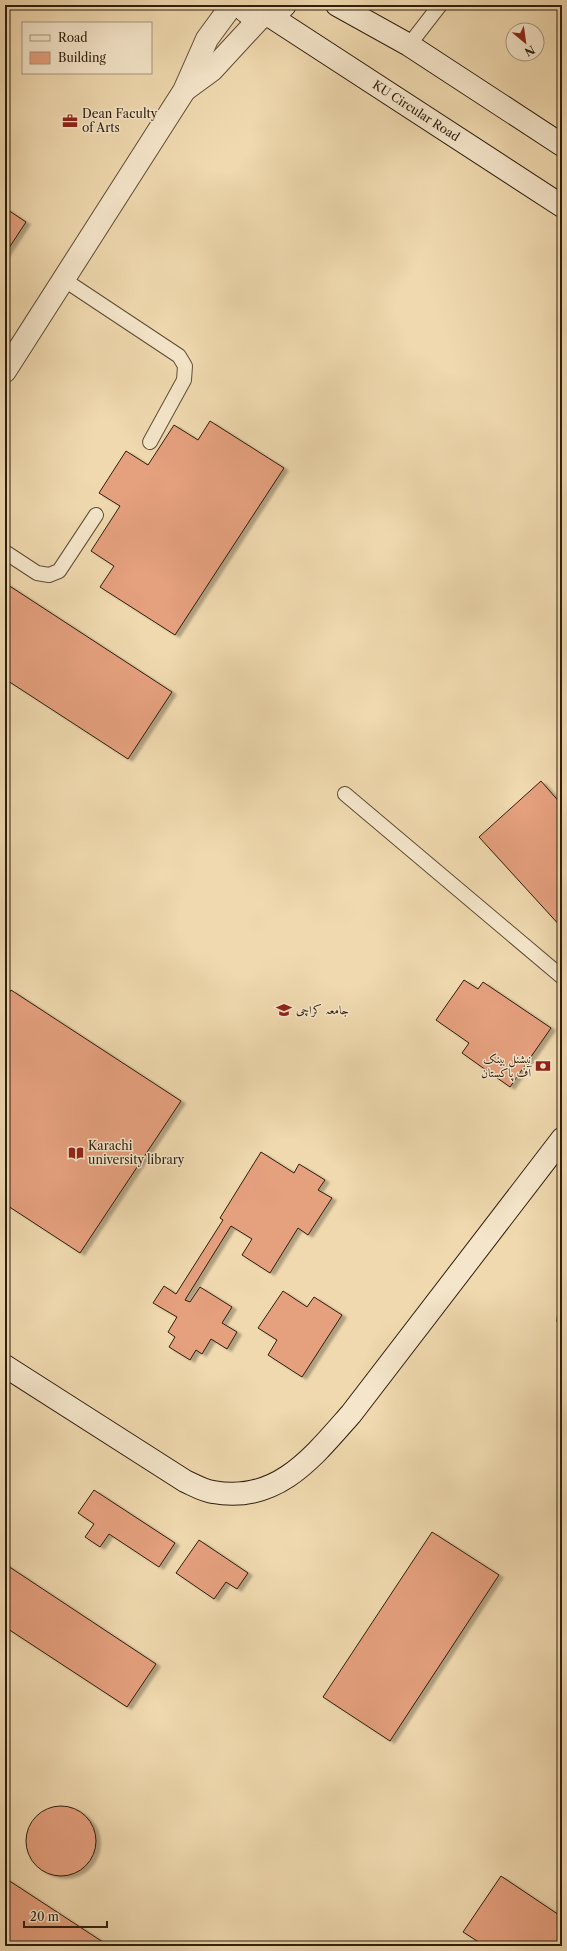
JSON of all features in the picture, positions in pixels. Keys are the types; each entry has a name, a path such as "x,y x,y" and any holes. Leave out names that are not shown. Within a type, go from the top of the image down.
{"street":[{"path":"5,370 184,91 207,39 232,5"},
{"name":"KU Circular Road","path":"240,5 251,15 272,13 562,206"},
{"path":"336,5 409,45 562,145"},
{"path":"184,91 212,70 272,13"},
{"path":"5,1366 185,1481 212,1492 234,1494 254,1492 273,1486 294,1473 318,1452 351,1414 562,1139"}],"lane":[{"path":"409,45 440,5"},
{"path":"63,279 179,356 185,366 184,380 150,442"},
{"path":"5,552 37,573 49,575 59,571 96,515"},
{"path":"345,794 562,977"}],"building":[{"path":"5,208 26,222 5,254"},
{"path":"210,421 284,468 175,635 100,587 114,566 91,551 120,506 99,493 126,451 148,465 174,425 198,440"},
{"path":"5,583 172,692 128,759 5,679"},
{"path":"541,781 562,805 562,928 479,837"},
{"path":"464,980 478,989 483,982 551,1028 510,1087 462,1053 469,1043 436,1020"},
{"name":"Karachi university library","path":"11,990 181,1101 80,1253 5,1204 5,999"},
{"path":"261,1152 294,1173 299,1164 325,1180 318,1190 332,1198 308,1235 298,1228 270,1273 242,1255 252,1239 231,1226 185,1300 190,1302 200,1287 232,1307 222,1323 237,1332 227,1349 211,1339 202,1354 196,1350 190,1360 169,1347 175,1337 168,1332 177,1317 153,1303 164,1286 176,1294 223,1220 220,1218"},
{"path":"283,1291 307,1307 314,1297 342,1315 302,1377 268,1355 277,1340 258,1328"},
{"path":"562,1301 562,1334 557,1321 558,1309"},
{"path":"94,1490 175,1543 159,1567 109,1534 100,1547 85,1537 94,1524 78,1513"},
{"path":"432,1532 499,1575 390,1741 323,1697"},
{"path":"199,1540 248,1573 237,1589 226,1582 214,1599 176,1573"},
{"path":"5,1564 156,1664 127,1707 5,1627"},
{"path":"61,1806 80,1812 90,1822 96,1841 90,1860 80,1870 61,1876 42,1870 32,1860 26,1841 32,1822 42,1812"},
{"path":"501,1876 562,1917 562,1946 485,1946 463,1932"},
{"path":"5,1878 109,1946 5,1946"}],"place":[{"name":"Dean Faculty of Arts","path":"70,121"},
{"name":"جامعہ کراچی","path":"284,1010"},
{"name":"نیشنل بینک آف پاکستان","path":"543,1066"},
{"name":"Karachi university library","path":"76,1153"}]}
